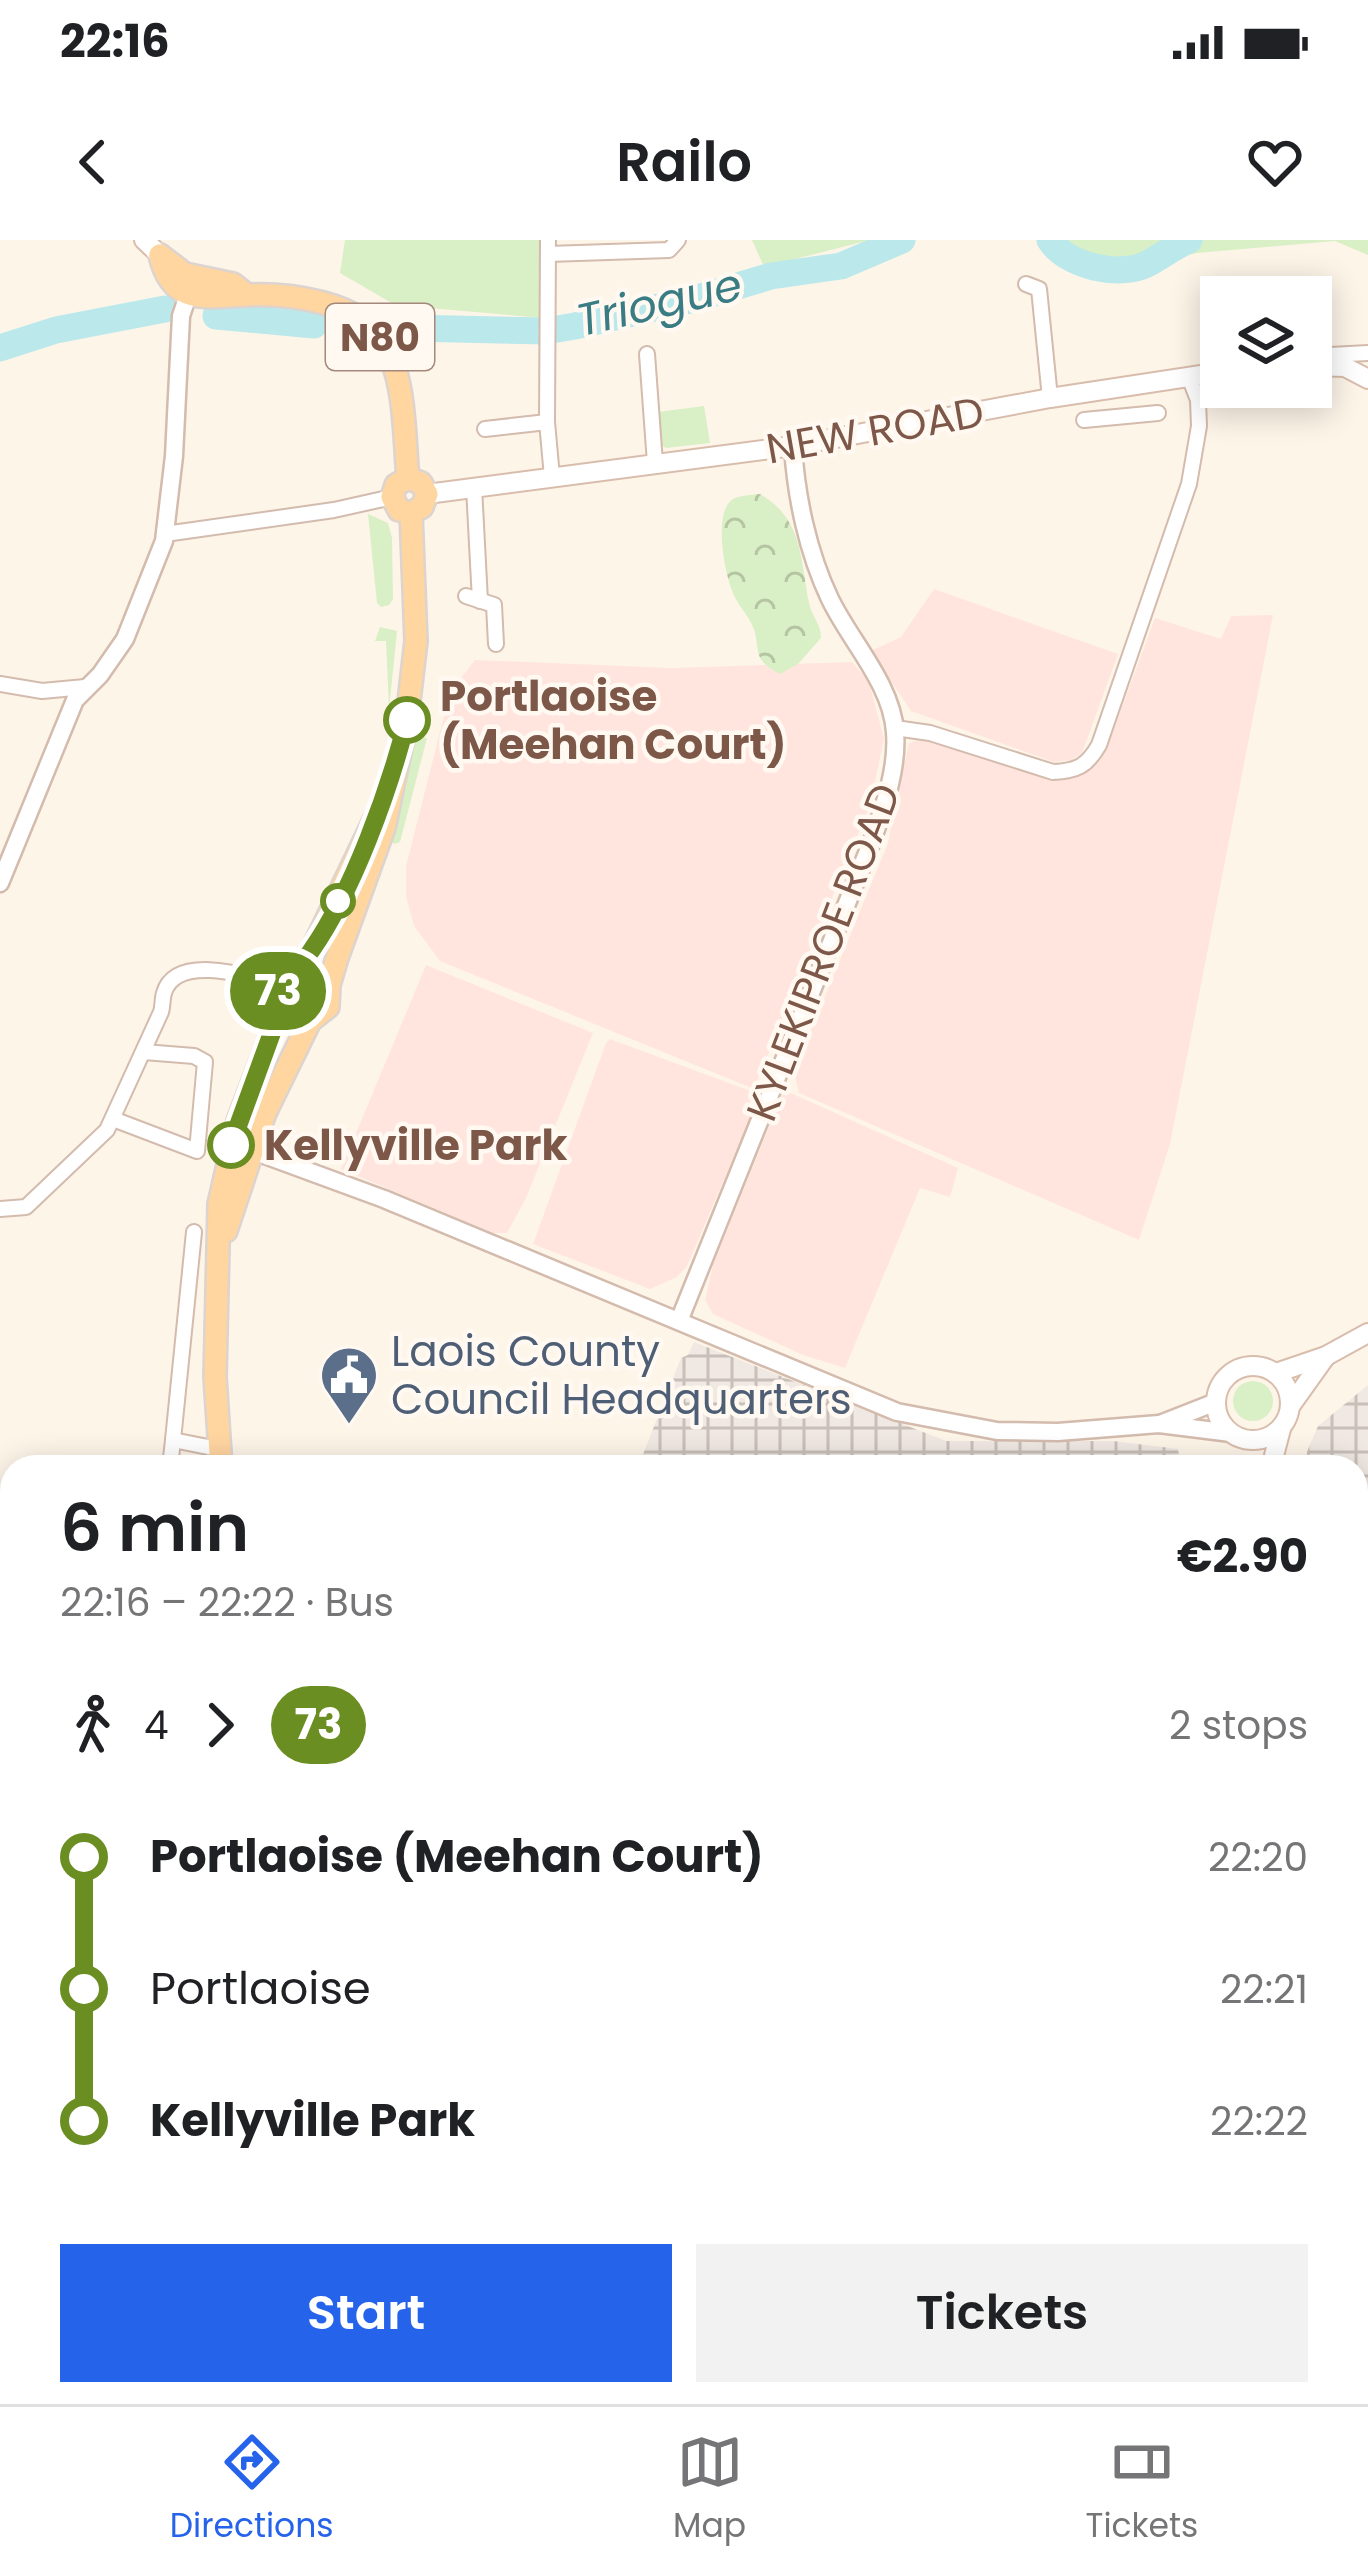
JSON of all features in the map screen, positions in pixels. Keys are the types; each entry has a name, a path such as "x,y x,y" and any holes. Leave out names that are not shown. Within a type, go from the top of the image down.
{"main road":[{"name":"N80","path":"157,245 185,274 232,284 247,295"},
{"name":"N80","path":"157,245 164,276 184,305 247,295 329,304 374,329 393,364 408,478"},
{"path":"1332,367 1345,367 1368,379"},
{"name":"NEW ROAD","path":"427,494 793,446 1200,375"},
{"path":"408,478 421,483 427,494 422,507 411,513 399,510 392,497 396,485 408,478"},
{"path":"220,1253 251,1150 281,1076 310,1021 328,1007 329,985 384,828 407,719 416,641 411,513"},
{"path":"219,1455 219,1204 227,1156 281,1008 280,984 298,968 330,918 391,785"},
{"path":"298,968 316,970 329,985"},
{"path":"281,1008 292,1019 310,1021"},
{"path":"1276,1373 1326,1356 1368,1333"},
{"path":"1272,1455 1291,1405 1326,1356"},
{"path":"1256,1455 1220,1419 1216,1402 1221,1384 1242,1367 1260,1366 1276,1373 1287,1387 1291,1405"},
{"path":"206,1455 216,1398"},
{"path":"1239,1437 1265,1438 1281,1429"}],"street":[{"path":"552,477 547,422 548,247 669,250 678,240"},
{"path":"1026,284 1039,289 1050,398"},
{"path":"0,883 75,700 106,668 125,638 165,534 184,305"},
{"path":"1332,355 1368,353"},
{"path":"646,354 655,463"},
{"path":"895,728 930,733 1053,772 1072,772 1089,763 1100,745 1189,484 1199,426 1198,400 1189,377"},
{"path":"1102,390 1113,418"},
{"path":"1084,420 1157,413"},
{"path":"485,429 547,422"},
{"name":"KYLEKIPROE ROAD","path":"679,1321 872,841 890,784 895,728 888,701 830,599 815,562 794,475 793,446"},
{"path":"474,487 473,599 497,610 496,644"},
{"path":"165,534 334,511 392,497"},
{"path":"0,685 42,691 85,687"},
{"path":"0,1209 26,1208 101,1137 144,1052 164,992 183,972 222,970 280,984"},
{"path":"113,1119 197,1151 205,1062 194,1055 144,1052"},
{"path":"251,1150 384,1199 826,1384 919,1418 997,1431 1058,1432 1159,1424 1239,1437"},
{"path":"171,1455 194,1232"},
{"path":"1159,1424 1216,1402"},
{"path":"173,1441 202,1455"}],"shaded area":[{"path":"934,589 1118,654 1082,753 1054,762 911,711 871,651 901,637"},
{"path":"1273,615 1170,1144 1139,1240 799,1093 794,1072 888,843 909,743 921,739 1058,777 1088,770 1108,745 1155,618 1221,639 1231,616"},
{"path":"475,660 672,668 852,662 869,682 884,739 870,805 754,1089 440,961 414,926 406,896 406,866 445,712 454,687"},
{"path":"426,965 593,1033 526,1198 507,1233 493,1233 341,1169"},
{"path":"610,1039 756,1093 758,1100 687,1266 677,1277 650,1289 533,1244"},
{"path":"784,1090 958,1168 950,1197 920,1188 845,1368 803,1355 713,1314 705,1300 713,1265"},
{"path":"694,1342 946,1441 1113,1441 1178,1449 1179,1455 643,1455 681,1358"},
{"path":"1368,1385 1368,1455 1307,1455 1318,1426"}],"green space":[{"path":"345,240 543,240 543,318 395,305 340,273"},
{"path":"752,240 870,240 764,267"},
{"path":"1039,240 1368,240 1368,255 1335,241 1197,253 1161,261 1144,271 1114,275 1069,267"},
{"path":"704,406 710,443 661,445 658,412"},
{"path":"760,494 785,515 792,528 821,633 798,664 780,674 760,657 754,630 731,588 722,546 727,506 733,499"},
{"path":"368,514 388,523 392,538 393,599 381,607 377,603"},
{"path":"380,627 397,631 389,709 386,641 375,641"},
{"path":"417,737 427,738 400,842 394,844 388,836"},
{"path":"1253,1381 1267,1387 1273,1401 1267,1415 1253,1421 1239,1415 1233,1401 1239,1387"}],"waterway":[{"name":"Triogue","path":"410,328 546,331 575,326 771,276 841,266 902,240"},
{"name":"Triogue","path":"1050,240 1081,263 1123,270 1147,264 1189,240"},
{"name":"Triogue","path":"0,348 56,330 165,309"},
{"name":"Triogue","path":"216,316 314,325"}],"bus line":[{"name":"73","path":"231,1145 281,1008 280,984 312,950 330,918 391,785 407,720"}],"place":[{"name":"Portlaoise (Meehan Court)","path":"407,720"},
{"name":"Kellyville Park","path":"231,1145"},
{"name":"Laois County Council Headquarters","path":"349,1426"}]}
